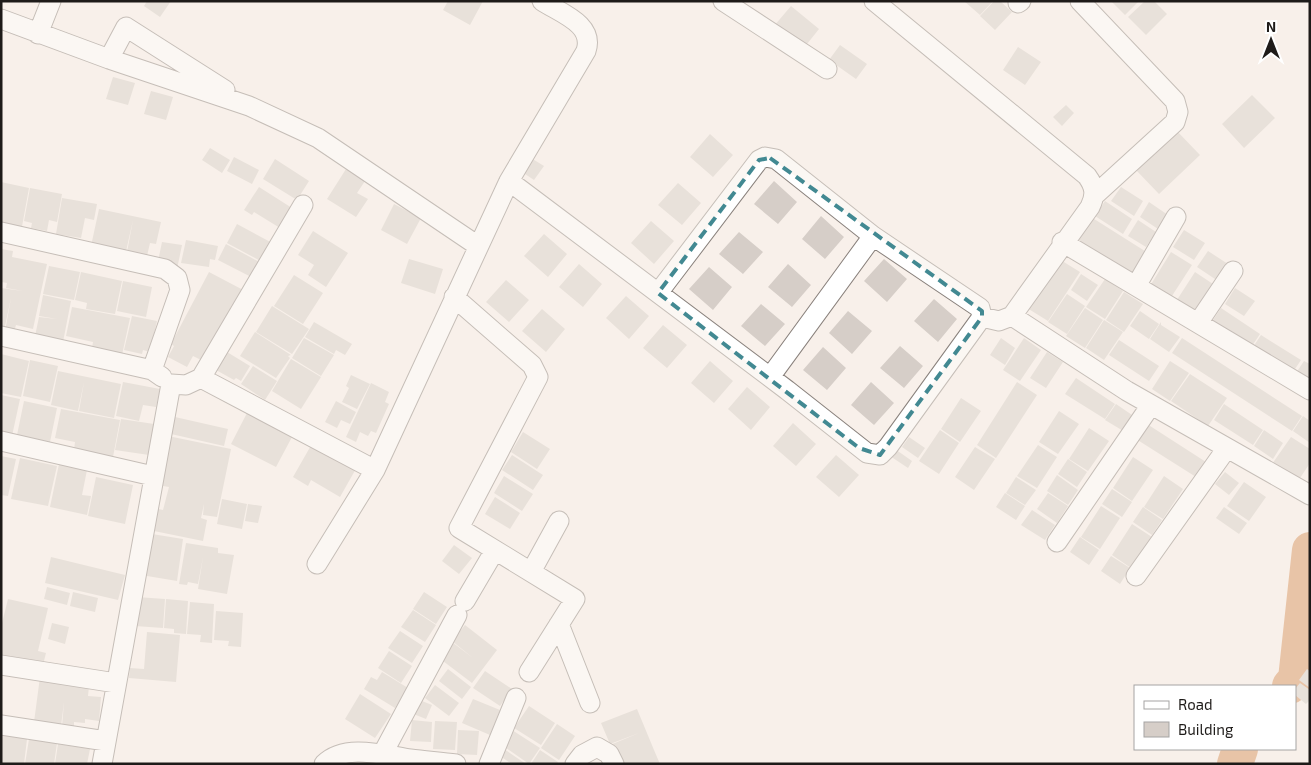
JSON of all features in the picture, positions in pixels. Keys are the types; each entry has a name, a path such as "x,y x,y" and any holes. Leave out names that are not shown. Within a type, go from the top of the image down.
{"street":[{"path":"38,34 51,1"},
{"path":"317,564 374,470 509,181 588,45 588,36 583,27 542,1"},
{"path":"723,1 827,69"},
{"path":"874,1 1088,176 1094,186 1095,194"},
{"path":"982,317 999,321 1012,316 1062,242 1090,207 1095,194 1175,122 1178,112 1175,100 1080,1"},
{"path":"1,19 109,60 249,106 318,138 478,246"},
{"path":"109,60 126,27 249,106"},
{"path":"509,181 658,293 770,376 867,453 880,455 982,317 980,308 873,236 776,159 765,157 759,160 658,293"},
{"path":"1,336 152,370 171,384 186,385 200,378 303,205"},
{"path":"1136,286 1176,216"},
{"path":"1,232 164,269 172,274 179,284 180,290 152,370"},
{"path":"770,376 873,236"},
{"path":"1062,242 1310,390"},
{"path":"1198,323 1233,271"},
{"path":"454,297 532,365 538,377 459,528 575,599 529,672"},
{"path":"1012,316 1151,405 1305,492"},
{"path":"200,378 374,470"},
{"path":"102,764 171,384"},
{"path":"1057,542 1151,405"},
{"path":"1,441 153,476"},
{"path":"1136,576 1227,448"},
{"path":"531,572 560,521"},
{"path":"384,753 461,608 495,550"},
{"path":"560,624 590,703"},
{"path":"1,665 116,683"},
{"path":"489,764 516,698"},
{"path":"1,725 106,741"},
{"path":"575,764 582,755 597,747 609,754 614,764"},
{"path":"324,764 339,755 355,752 384,753 410,759 456,764"}],"highlighted area":[{"path":"770,158 982,311 982,317 880,455 859,448 658,293 759,160"}],"building":[{"path":"147,1 171,1 160,17 144,6"},
{"path":"448,1 483,1 470,25 443,10"},
{"path":"964,1 993,1 980,15"},
{"path":"994,1 1000,1 1012,12 995,30 980,16"},
{"path":"1111,1 1139,1 1125,15"},
{"path":"1145,1 1154,1 1167,14 1146,35 1128,17"},
{"path":"791,6 819,29 803,49 774,26"},
{"path":"840,45 867,64 856,79 829,60"},
{"path":"1018,47 1041,62 1025,85 1003,70"},
{"path":"113,77 135,83 128,105 106,99"},
{"path":"151,91 173,97 166,120 144,114"},
{"path":"1252,95 1275,118 1244,148 1222,124"},
{"path":"1066,105 1074,113 1062,126 1053,117"},
{"path":"1175,129 1200,155 1159,194 1135,169"},
{"path":"710,134 733,155 713,177 690,157"},
{"path":"210,148 230,160 222,173 202,160"},
{"path":"234,157 259,170 252,184 227,171"},
{"path":"531,158 544,166 534,180 522,172"},
{"path":"275,159 309,181 297,200 263,179"},
{"path":"346,169 365,181 357,193 368,199 356,217 327,199"},
{"path":"774,181 797,202 778,224 754,204"},
{"path":"1,182 29,188 21,232 1,228"},
{"path":"678,183 701,203 682,225 658,205"},
{"path":"259,187 292,208 280,228 254,212 252,215 244,210"},
{"path":"1121,187 1143,201 1134,216 1111,201"},
{"path":"30,188 62,194 57,222 49,220 47,231 31,228 32,223 24,221"},
{"path":"62,198 97,204 94,220 85,218 81,238 56,234"},
{"path":"1105,201 1132,219 1123,234 1095,216"},
{"path":"1149,202 1168,215 1158,229 1140,217"},
{"path":"394,204 421,218 407,244 381,230"},
{"path":"99,209 161,222 156,244 150,243 147,256 127,252 133,220 125,256 91,246"},
{"path":"821,216 844,237 825,259 802,239"},
{"path":"1091,217 1148,253 1132,278 1075,241"},
{"path":"1138,220 1156,232 1146,247 1128,236"},
{"path":"651,221 674,241 654,264 631,243"},
{"path":"237,224 276,245 266,264 227,243"},
{"path":"1184,230 1205,243 1194,260 1173,247"},
{"path":"313,231 348,253 326,287 308,275 314,265 298,255"},
{"path":"739,232 763,252 743,274 719,254"},
{"path":"544,234 567,254 548,277 524,256"},
{"path":"186,240 218,246 215,260 210,259 209,267 181,263"},
{"path":"162,242 182,245 177,269 157,266"},
{"path":"226,244 265,265 257,280 218,260"},
{"path":"1,249 13,251 12,257 47,264 33,329 16,325 14,332 5,331 11,298 4,331 1,330 1,288 23,291 6,288 7,283 1,282"},
{"path":"1208,251 1228,264 1218,281 1197,267"},
{"path":"1171,252 1192,265 1170,299 1150,286"},
{"path":"409,259 443,269 435,294 401,283"},
{"path":"884,259 907,279 887,302 864,281"},
{"path":"1059,259 1080,272 1048,321 1027,308"},
{"path":"579,264 602,284 583,307 559,287"},
{"path":"788,264 811,285 792,307 768,287"},
{"path":"49,266 80,272 74,300 43,294"},
{"path":"709,267 732,287 713,310 689,289"},
{"path":"81,272 122,281 115,314 86,309 87,303 75,300"},
{"path":"209,272 247,292 238,308 232,305 211,344 205,362 193,356 187,367 168,357 174,346 171,344"},
{"path":"1195,272 1216,286 1194,319 1173,306"},
{"path":"1081,274 1098,285 1087,301 1071,290"},
{"path":"294,275 323,293 303,324 274,306"},
{"path":"1105,279 1123,291 1105,319 1086,307"},
{"path":"506,280 529,300 509,322 486,302"},
{"path":"123,281 152,287 146,317 117,311"},
{"path":"1235,288 1255,301 1244,316 1225,304"},
{"path":"1124,292 1143,304 1124,332 1106,320"},
{"path":"1067,294 1085,306 1067,334 1048,322"},
{"path":"43,295 71,301 63,342 35,336 39,317 57,319 39,316"},
{"path":"626,296 649,316 629,339 606,318"},
{"path":"934,299 957,319 938,342 914,321"},
{"path":"761,304 785,324 765,346 741,326"},
{"path":"272,306 309,329 292,354 256,332"},
{"path":"72,307 130,318 122,355 92,348 93,342 66,336"},
{"path":"1085,308 1103,320 1085,348 1066,336"},
{"path":"1221,308 1260,334 1250,349 1211,323"},
{"path":"542,309 565,329 546,352 522,331"},
{"path":"848,311 872,331 852,354 829,333"},
{"path":"1140,311 1159,324 1149,339 1130,326"},
{"path":"132,316 157,321 150,352 143,350 142,354 124,350"},
{"path":"1104,320 1123,332 1104,360 1086,348"},
{"path":"314,322 352,344 345,355 336,350 334,354 305,337"},
{"path":"1161,322 1161,325 1180,337 1169,352 1150,339"},
{"path":"663,325 687,345 667,368 643,348"},
{"path":"255,332 291,355 288,356 290,358 276,378 240,356"},
{"path":"1261,335 1301,360 1291,375 1251,350"},
{"path":"304,338 334,355 321,376 292,358"},
{"path":"1001,338 1015,348 1005,365 990,355"},
{"path":"1024,338 1041,350 1020,381 1003,370"},
{"path":"1182,338 1302,416 1292,431 1172,353"},
{"path":"1119,340 1159,366 1149,381 1109,355"},
{"path":"900,346 923,366 904,388 880,368"},
{"path":"823,347 846,368 827,390 803,370"},
{"path":"227,352 250,366 241,381 236,378 234,380 216,370"},
{"path":"1047,352 1063,362 1046,388 1030,378"},
{"path":"1,354 29,361 21,397 1,393"},
{"path":"291,359 321,377 301,409 272,391"},
{"path":"30,360 58,366 50,402 23,396"},
{"path":"710,361 733,381 714,403 691,383"},
{"path":"1170,361 1189,373 1170,401 1152,389"},
{"path":"1304,361 1310,364 1310,386 1294,376"},
{"path":"253,366 277,381 265,400 241,384"},
{"path":"58,371 121,384 114,418 79,411 84,382 78,411 51,405"},
{"path":"1190,374 1227,398 1208,426 1171,401"},
{"path":"351,375 370,384 357,409 342,402 349,388 346,386"},
{"path":"1076,378 1115,404 1105,419 1065,394"},
{"path":"123,382 160,389 156,407 143,405 139,421 116,416"},
{"path":"871,382 894,403 874,425 851,405"},
{"path":"1017,382 1037,395 996,458 977,445"},
{"path":"371,383 389,392 385,402 389,404 376,433 371,431 368,436 360,432 356,442 346,437"},
{"path":"747,387 770,407 751,430 728,409"},
{"path":"1,395 20,399 12,436 1,434"},
{"path":"961,398 981,411 960,442 941,429"},
{"path":"24,401 57,408 50,442 17,435"},
{"path":"336,401 356,412 350,424 341,420 337,428 325,422"},
{"path":"1116,404 1135,417 1125,432 1105,420"},
{"path":"1224,404 1263,430 1253,445 1214,420"},
{"path":"61,409 120,420 113,457 74,450 75,442 55,438"},
{"path":"1059,411 1079,424 1058,454 1039,442"},
{"path":"247,413 292,437 276,467 231,444"},
{"path":"1303,416 1310,421 1310,443 1293,431"},
{"path":"175,417 228,429 224,446 171,434"},
{"path":"121,419 154,424 149,455 115,450"},
{"path":"793,423 816,444 796,466 773,446"},
{"path":"1147,424 1206,462 1196,477 1136,439"},
{"path":"1089,428 1109,441 1088,471 1069,459"},
{"path":"940,430 959,443 939,474 919,461"},
{"path":"1264,430 1283,443 1273,459 1254,446"},
{"path":"523,432 550,449 537,469 511,452"},
{"path":"168,436 231,449 217,517 203,515 204,504 201,518 207,520 203,541 149,530 154,508 163,510 169,487 157,485"},
{"path":"909,437 925,448 918,458 902,447"},
{"path":"1291,437 1310,449 1310,463 1298,481 1272,464"},
{"path":"313,442 357,467 340,497 311,480 308,486 293,477"},
{"path":"1038,445 1057,457 1037,488 1017,476"},
{"path":"975,447 995,459 974,490 955,477"},
{"path":"895,449 912,461 908,468 890,456"},
{"path":"512,455 543,475 533,490 502,470"},
{"path":"836,455 859,475 839,497 816,477"},
{"path":"1,456 16,459 8,496 1,495"},
{"path":"1133,457 1153,470 1132,501 1113,488"},
{"path":"20,458 57,466 48,506 11,499"},
{"path":"1068,459 1087,472 1077,487 1058,474"},
{"path":"59,464 87,470 82,495 91,496 87,515 50,507"},
{"path":"1225,472 1239,483 1229,495 1215,484"},
{"path":"1057,475 1078,490 1068,505 1047,491"},
{"path":"504,476 533,494 522,511 494,493"},
{"path":"1164,476 1183,489 1163,519 1144,507"},
{"path":"96,477 133,485 125,524 88,516"},
{"path":"1016,477 1036,490 1025,505 1006,493"},
{"path":"1244,482 1266,497 1249,521 1227,506"},
{"path":"1112,489 1132,502 1122,517 1102,504"},
{"path":"1005,493 1025,506 1016,520 996,507"},
{"path":"1048,493 1068,506 1057,523 1037,509"},
{"path":"495,497 520,513 510,529 485,514"},
{"path":"222,499 247,504 242,529 217,524"},
{"path":"248,504 262,506 258,523 245,521"},
{"path":"1101,506 1120,518 1100,549 1081,537"},
{"path":"1143,507 1162,520 1152,535 1133,522"},
{"path":"1224,507 1247,523 1239,534 1216,518"},
{"path":"1032,510 1055,525 1045,540 1021,525"},
{"path":"1132,524 1152,537 1131,568 1112,555"},
{"path":"152,534 183,539 177,581 141,575"},
{"path":"1080,537 1099,550 1089,565 1070,552"},
{"path":"186,543 218,548 218,553 234,555 227,594 198,589 203,557 198,584 188,582 187,585 179,584"},
{"path":"454,545 472,558 459,574 442,561"},
{"path":"1111,556 1130,568 1120,584 1101,571"},
{"path":"51,557 125,575 118,600 45,583"},
{"path":"47,587 70,593 67,605 44,599"},
{"path":"73,592 98,598 95,612 70,606"},
{"path":"424,592 447,607 436,624 413,609"},
{"path":"137,597 165,599 163,628 135,626"},
{"path":"8,599 48,608 38,651 46,653 42,669 1,657 1,627"},
{"path":"166,599 188,601 186,634 174,633 174,629 164,628"},
{"path":"190,602 214,604 212,643 200,642 201,635 187,634"},
{"path":"413,610 436,625 425,642 401,627"},
{"path":"216,611 243,613 241,647 228,646 229,641 214,640"},
{"path":"52,623 69,627 65,644 48,639"},
{"path":"465,625 497,650 472,683 439,658 452,642 473,658 452,641"},
{"path":"400,631 423,646 412,663 388,648"},
{"path":"147,632 180,635 176,682 129,678 130,668 144,669"},
{"path":"389,651 412,666 401,683 378,668"},
{"path":"448,669 471,687 462,699 439,681"},
{"path":"1307,669 1310,671 1310,688 1299,680"},
{"path":"485,671 512,689 500,706 473,688"},
{"path":"382,672 408,688 395,708 364,689 371,677 377,680"},
{"path":"40,677 89,686 88,696 101,697 99,721 85,719 85,723 74,722 74,728 62,727 64,702 61,726 34,722"},
{"path":"1300,683 1310,690 1310,700 1306,704 1296,696 1296,688"},
{"path":"435,685 459,703 449,716 425,698"},
{"path":"360,694 391,714 375,738 345,719"},
{"path":"417,699 432,705 426,719 411,713"},
{"path":"473,699 500,710 490,735 462,723"},
{"path":"529,706 555,723 541,745 514,728"},
{"path":"637,709 660,764 618,764 610,745 639,733 610,744 601,723"},
{"path":"412,720 432,722 431,742 410,741"},
{"path":"435,721 457,722 455,750 433,749"},
{"path":"557,724 575,736 559,760 541,748"},
{"path":"458,730 479,731 477,755 457,754"},
{"path":"512,730 540,748 529,764 502,745"},
{"path":"1,735 27,739 24,764 1,764"},
{"path":"29,739 57,743 54,764 25,764"},
{"path":"58,744 90,749 87,764 55,764"},
{"path":"504,749 526,764 512,764 500,756"},
{"path":"540,750 558,762 557,764 531,764"}],"waterway":[{"path":"1291,685 1296,679 1310,550"},
{"path":"1235,764 1240,750"}]}
